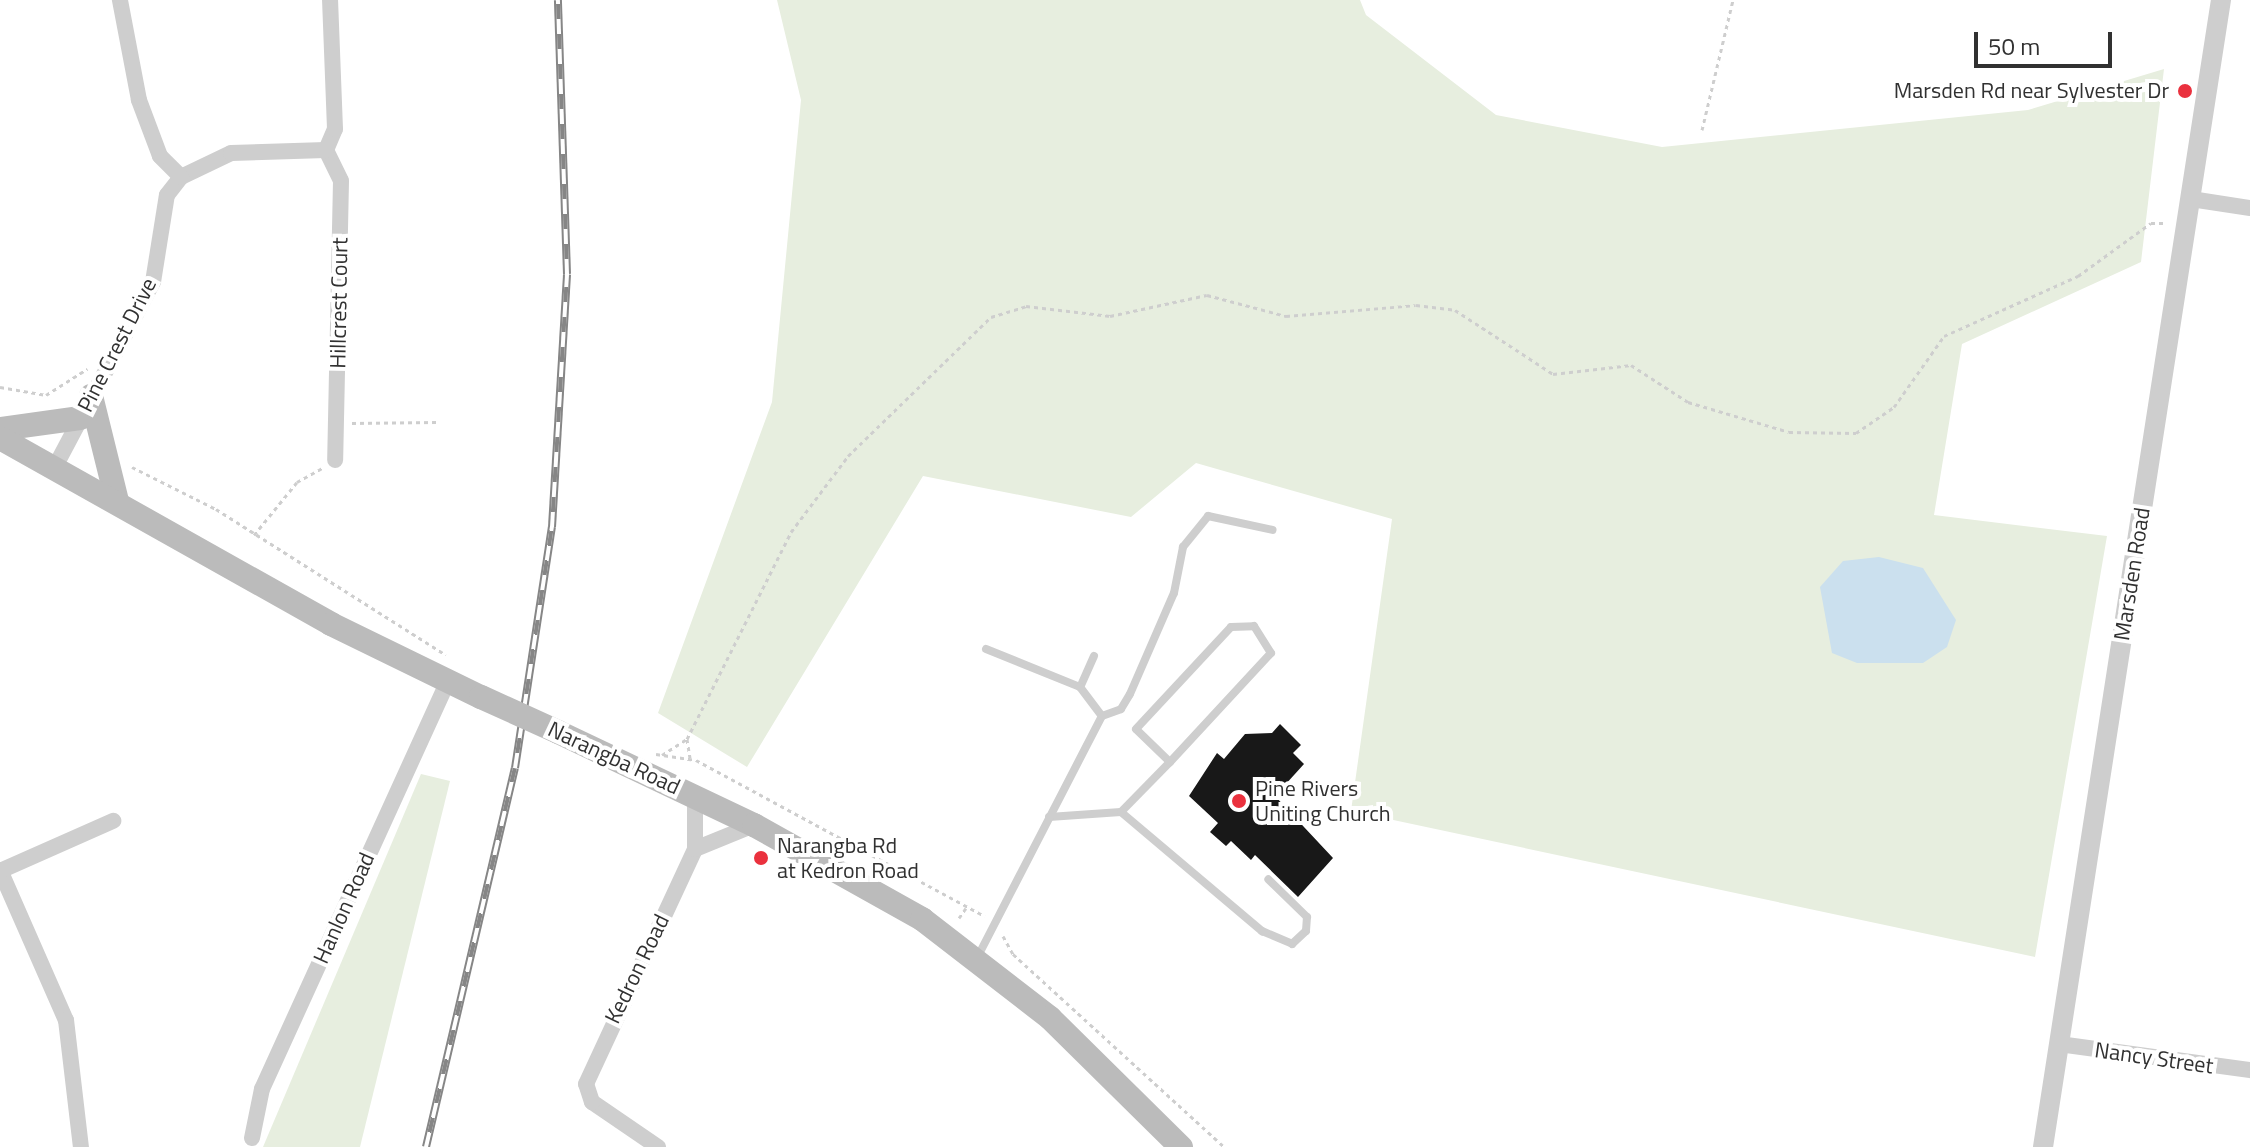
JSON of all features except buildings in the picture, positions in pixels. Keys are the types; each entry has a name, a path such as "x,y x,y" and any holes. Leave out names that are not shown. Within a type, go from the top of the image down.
{"main road":[{"path":"0,429 91,397 117,501"},
{"name":"Narangba Road","path":"0,438 56,465 331,624 452,672 481,697 754,825 894,900 977,959 1060,1027 1181,1147"}],"street":[{"path":"120,0 139,100 160,156 181,177 231,153 326,150 335,129 330,0"},
{"name":"Marsden Road","path":"2043,1147 2221,0"},
{"name":"Hillcrest Court","path":"326,150 341,181 335,460"},
{"name":"Pine Crest Drive","path":"56,465 153,282 167,195 181,177"},
{"path":"2191,199 2250,208"},
{"name":"Hanlon Road","path":"252,1138 262,1089 452,672"},
{"name":"Kedron Road","path":"658,1147 586,1091 592,1063 695,849 695,797"},
{"path":"81,1147 66,1020 0,871 113,821"},
{"path":"695,849 754,825"},
{"name":"Nancy Street","path":"2059,1044 2250,1070"}],"lane":[{"path":"977,959 1102,716 1121,709 1130,694 1174,593 1183,547 1208,516 1273,530"},
{"path":"1049,817 1121,812 1170,762 1271,653 1254,626 1231,627 1136,729 1170,762"},
{"path":"986,649 1080,687 1102,716"},
{"path":"1080,687 1094,656"},
{"path":"1121,812 1250,923 1292,944 1306,931 1307,917 1268,879"}],"path":[{"path":"1702,130 1733,0"},
{"path":"980,914 690,758 662,755 687,739 791,532 858,445 991,317 1026,306 1110,316 1207,295 1286,316 1429,306 1455,310 1553,374 1631,365 1688,402 1789,432 1856,433 1894,407 1944,336 2078,276 2151,223 2163,223"},
{"path":"0,387 37,397 64,387 84,368 91,397"},
{"path":"336,423 436,422"},
{"path":"253,536 297,482 335,460"},
{"path":"125,462 253,536 348,597 388,612 452,672"},
{"path":"687,739 690,758"},
{"path":"959,918 966,908"},
{"path":"1004,928 1013,954 1224,1147"}],"green space":[{"path":"777,0 1360,0 1366,15 1496,115 1662,147 2028,110 2164,69 2141,262 1962,344 1934,515 2107,536 2035,957 1351,811 1392,519 1196,463 1131,517 923,476 747,767 658,713 772,402 801,100"},
{"path":"421,774 450,781 360,1147 263,1147"}],"water":[{"path":"1879,557 1923,568 1956,620 1947,647 1923,663 1857,663 1832,653 1820,587 1843,561"}],"railway":[{"path":"426,1147 515,768 552,527 567,274 558,0"}],"place":[{"name":"Marsden Rd near Sylvester Dr","path":"2185,91"},
{"name":"Pine Rivers Uniting Church","path":"1239,801"},
{"name":"Narangba Rd at Kedron Road","path":"761,858"}]}
